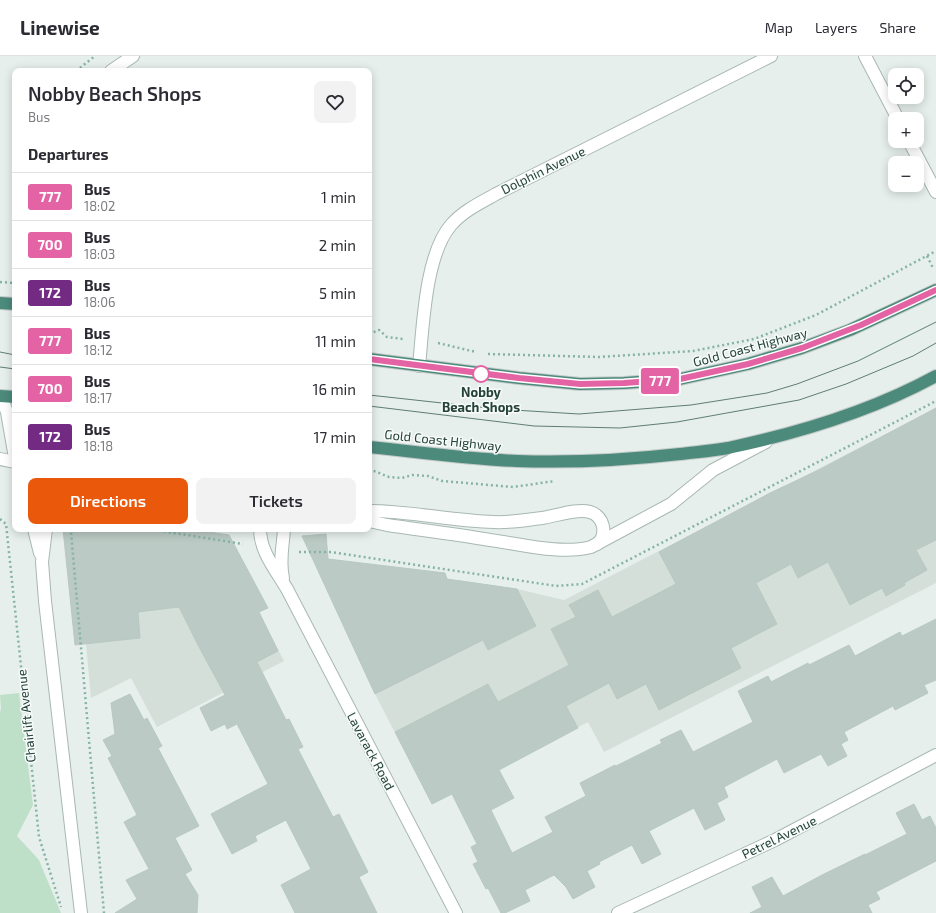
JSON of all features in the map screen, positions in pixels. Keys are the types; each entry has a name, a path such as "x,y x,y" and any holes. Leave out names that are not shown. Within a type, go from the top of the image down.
{"highway":[{"name":"Gold Coast Highway","path":"372,359 519,378 580,384 680,379 748,364 802,348 856,327 936,290"},
{"path":"0,303 12,304"},
{"name":"Gold Coast Highway","path":"372,447 518,461 582,461 642,458 726,448 776,436 850,414 879,403 936,376"},
{"path":"0,396 12,398"}],"street":[{"path":"115,68 132,56"},
{"name":"Dolphin Avenue","path":"419,366 430,271 438,244 451,226 468,210 496,194 772,56"},
{"path":"865,56 894,112"},
{"path":"913,148 936,192"},
{"path":"0,396 7,412 12,441"},
{"name":"Gold Coast Highway","path":"372,522 554,549 586,549 671,504 713,470 776,436"},
{"path":"0,459 12,461"},
{"path":"372,511 388,511 494,522 536,519 576,512 588,512 597,515 603,525 602,539 595,545"},
{"path":"35,532 42,562 45,601 81,913"},
{"path":"42,562 46,532"},
{"name":"Lavarack Road","path":"260,532 265,552 287,589 456,913"},
{"name":"Lavarack Road","path":"284,532 281,567 287,589"},
{"name":"Petrel Avenue","path":"618,913 775,840 936,754"}],"path":[{"path":"80,68 95,56"},
{"name":"Gold Coast Highway","path":"447,344 481,354 599,357 693,351 754,339 816,315 934,252"},
{"path":"927,256 933,268"},
{"path":"0,282 12,284"},
{"path":"372,333 379,330 387,337"},
{"path":"372,471 389,477 402,478 412,475 428,476 442,481 513,487 557,481"},
{"name":"Chairlift Avenue","path":"0,519 6,524 39,837 62,913"},
{"path":"71,532 104,913"},
{"path":"169,532 248,544"}],"shaded area":[{"path":"936,408 936,583 604,752 588,722 432,804 375,694 318,571 454,583 458,580 517,589 564,600"},
{"path":"76,536 225,546 284,661 157,727 131,678 91,698"}],"green space":[{"path":"19,693 33,805 17,836 39,860 61,913 0,913 0,695"}],"building":[{"path":"936,408 936,540 916,550 927,570 904,583 905,585 886,596 882,588 850,605 828,562 798,578 791,564 756,583 777,624 731,648 741,668 659,710 646,684 617,699 609,683 566,706 578,728 499,770 514,798 491,810 512,853 553,832 545,817 586,796 580,783 662,743 660,740 681,730 693,752 753,722 738,691 768,676 771,682 808,663 809,665 849,645 855,656 900,632 902,636 936,619 936,680 924,685 928,693 895,710 893,706 844,732 848,740 841,744 847,756 828,766 821,754 784,773 777,759 724,787 728,797 717,803 725,820 705,830 694,808 649,831 661,854 642,864 632,845 599,862 600,864 587,871 595,887 573,899 566,887 554,875 525,890 530,901 505,913 501,913 473,864 478,862 471,847 477,844 452,794 432,804 395,732 488,684 498,702 569,665 551,629 576,617 569,605 598,590 612,617 676,584 659,552"},
{"path":"63,532 208,532 229,535 268,608 259,612 278,651 257,662 286,720 289,719 303,747 298,749 333,817 339,814 368,872 359,877 377,913 295,913 281,885 311,869 286,820 255,836 257,841 232,854 211,814 268,784 237,724 227,729 225,724 211,731 200,708 225,695 179,607 138,612 140,638 75,645"},
{"path":"326,534 328,559 445,573 447,579 517,589 536,626 488,650 483,640 375,694 302,536"},
{"path":"130,694 144,720 147,718 162,746 158,748 199,826 175,838 192,870 185,874 198,895 197,913 115,913 137,899 126,880 149,869 124,822 137,815 108,758 112,756 103,740 115,734 111,703"},
{"path":"914,804 922,820 930,816 936,828 936,861 876,892 880,899 868,905 872,913 750,913 762,907 752,887 772,877 783,896 822,875 907,834 896,813"}],"tram line":[{"path":"372,395 497,409 579,414 691,405 767,393 797,384 858,361 936,322"},
{"path":"372,406 534,426 620,428 677,422 799,400 846,384 913,356 936,343"},
{"path":"0,352 12,354"},
{"path":"0,367 12,369"}],"bus line":[{"name":"777","path":"372,359 519,378 580,384 680,379 748,364 802,348 884,316 936,290"}],"place":[{"name":"Nobby Beach Shops","path":"481,374"}]}
